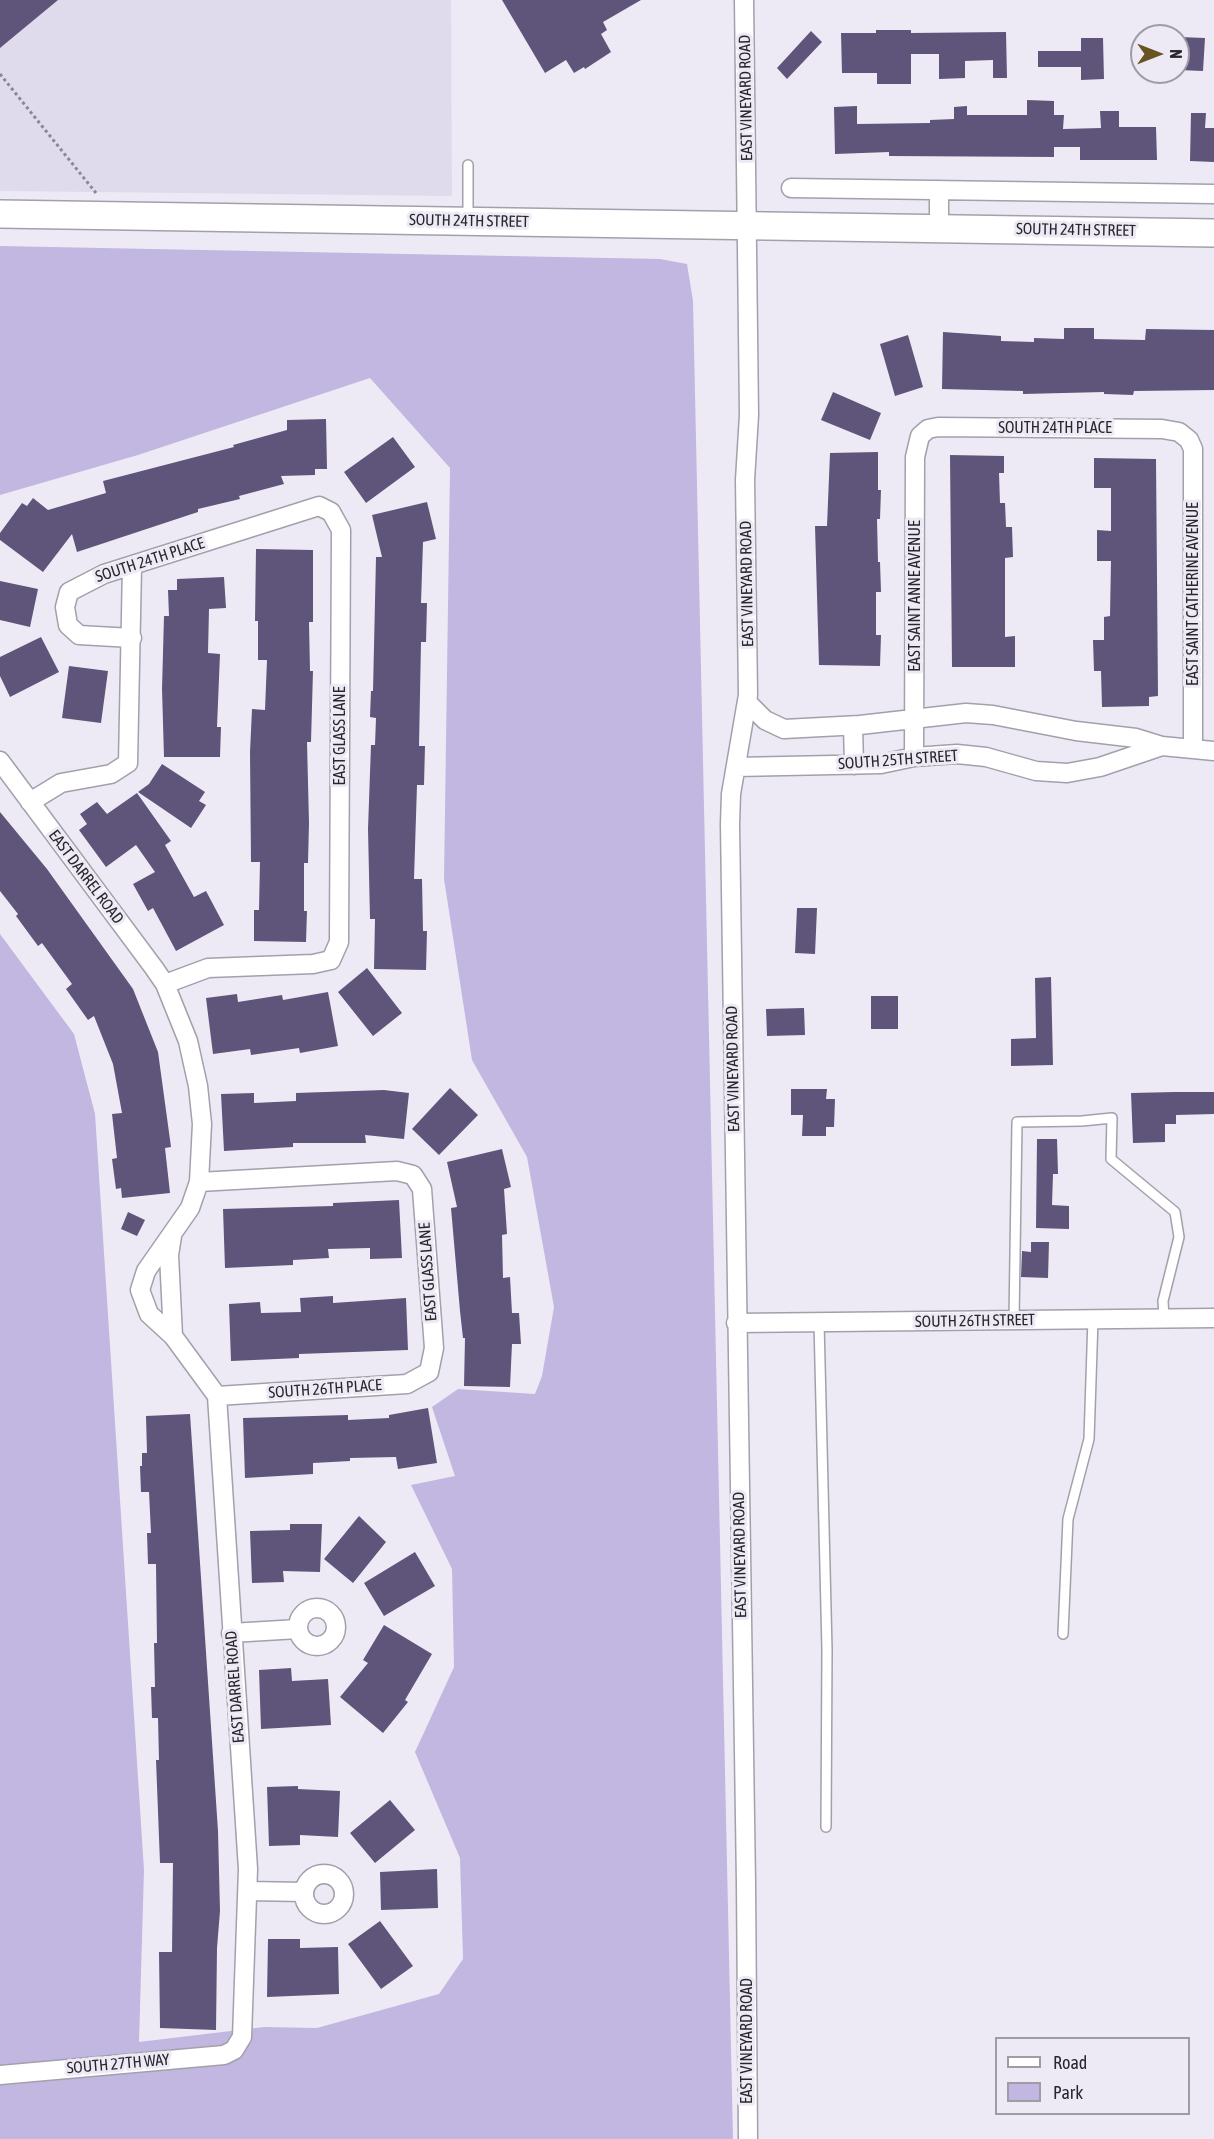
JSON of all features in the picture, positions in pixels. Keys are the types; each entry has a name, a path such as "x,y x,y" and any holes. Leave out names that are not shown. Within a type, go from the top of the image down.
{"main road":[{"name":"SOUTH 24TH STREET","path":"0,214 1214,233"}],"street":[{"name":"EAST VINEYARD ROAD","path":"744,0 749,415 745,480 747,702 730,794 730,824 748,2139"},
{"path":"791,188 1214,194"},
{"path":"939,190 939,227"},
{"name":"SOUTH 24TH PLACE","path":"920,436 928,429 938,427 1162,429 1179,432 1189,440"},
{"name":"EAST SAINT ANNE AVENUE","path":"914,757 915,457 920,436"},
{"name":"EAST SAINT CATHERINE AVENUE","path":"1189,440 1193,449 1193,749"},
{"name":"SOUTH 24TH PLACE","path":"132,638 79,635 68,625 65,607 69,592 80,584 132,566 319,506 331,512"},
{"name":"EAST GLASS LANE","path":"165,984 208,968 313,964 331,960 339,942 341,530 331,512"},
{"path":"0,761 30,802 61,783 111,774 128,763 132,566"},
{"name":"SOUTH 25TH STREET","path":"747,702 765,720 784,729 853,726 943,714 993,715 1076,731 1136,738 1162,746 1214,751"},
{"path":"853,726 854,765"},
{"name":"SOUTH 25TH STREET","path":"736,768 881,764 914,757 957,754 986,757 1036,771 1067,773 1100,767 1162,746"},
{"name":"EAST DARREL ROAD","path":"30,802 165,984 188,1041 198,1086 202,1124 199,1182 190,1208 146,1271 140,1290 149,1314 173,1336 217,1396 248,1891 242,2037 234,2050"},
{"name":"EAST GLASS LANE","path":"199,1182 397,1171 413,1175 423,1189 434,1348 429,1372"},
{"name":"EAST DARREL ROAD","path":"172,1236 169,1255 173,1336"},
{"name":"SOUTH 26TH STREET","path":"736,1323 1214,1318"},
{"name":"SOUTH 26TH PLACE","path":"217,1396 407,1384 429,1372"},
{"path":"231,1633 298,1629"},
{"path":"248,1891 304,1892"},
{"name":"SOUTH 27TH WAY","path":"0,2075 224,2055 234,2050"}],"lane":[{"path":"468,165 468,221"},
{"path":"1014,1320 1017,1122 1112,1118 1111,1160 1175,1212 1179,1237 1163,1301 1164,1318"},
{"path":"1063,1634 1068,1519 1089,1439 1093,1319"},
{"path":"819,1322 827,1650 826,1827"}],"path":[{"path":"0,74 114,215"}],"shaded area":[{"path":"0,0 451,0 452,196 0,191"}],"green space":[{"path":"0,246 660,259 687,264 693,301 733,2139 0,2139 0,934 74,1034 95,1114 144,1870 139,2042 264,2027 317,2028 439,1994 463,1959 460,1858 415,1752 454,1667 452,1569 411,1485 455,1476 432,1407 458,1389 535,1394 542,1376 554,1307 527,1157 472,1060 444,879 450,468 370,378 138,455 0,495"}],"building":[{"path":"0,0 58,0 0,48"},
{"path":"502,0 641,0 603,22 607,30 601,34 611,52 585,69 584,67 574,73 566,60 545,73"},
{"path":"876,30 911,30 911,33 1006,32 1007,78 993,78 993,60 965,61 965,78 939,79 939,54 911,54 911,84 877,84 877,73 842,73 841,33 876,33"},
{"path":"811,31 822,42 787,79 777,68"},
{"path":"1190,37 1205,38 1203,71 1190,70"},
{"path":"1081,38 1103,38 1104,79 1081,80 1081,67 1038,67 1038,51 1081,51"},
{"path":"1027,100 1054,101 1054,115 1064,115 1063,129 1101,128 1100,111 1119,111 1119,127 1156,127 1157,160 1080,160 1080,147 1054,147 1054,157 889,156 889,152 835,154 834,107 857,106 857,124 930,123 930,120 954,119 954,107 967,106 967,115 1027,115"},
{"path":"1191,113 1206,113 1205,128 1214,128 1214,162 1190,161"},
{"path":"1064,328 1094,328 1094,339 1145,340 1146,329 1214,330 1214,390 1134,391 1133,395 1104,394 1104,392 1023,394 1023,391 942,389 943,332 1001,336 1001,341 1034,342 1034,338 1064,339"},
{"path":"908,335 923,387 895,396 880,344"},
{"path":"833,392 881,413 870,440 821,420"},
{"path":"326,419 327,469 315,469 315,475 281,476 284,484 239,496 240,499 198,509 198,512 77,552 72,534 43,572 0,540 0,533 22,503 27,506 33,498 48,510 106,493 103,481 234,447 233,445 287,430 287,420"},
{"path":"393,437 415,467 366,503 344,472"},
{"path":"878,452 878,490 881,490 880,519 877,519 881,592 876,592 876,635 881,635 880,666 819,665 815,526 827,526 830,453"},
{"path":"950,455 1004,456 1004,473 999,473 1000,503 1005,503 1006,527 1012,527 1013,557 1005,558 1005,637 1015,636 1015,667 952,667"},
{"path":"1094,458 1156,459 1158,696 1149,697 1149,706 1102,707 1101,671 1094,671 1093,640 1104,640 1104,617 1110,616 1111,561 1097,561 1097,530 1111,531 1111,488 1094,488"},
{"path":"427,502 436,539 423,542 421,603 427,603 426,642 421,642 419,746 425,746 424,785 417,785 414,879 422,879 423,931 427,931 426,970 374,969 375,919 370,919 368,829 371,745 375,745 376,718 370,717 371,691 373,691 376,557 382,557 372,515"},
{"path":"256,549 313,550 313,622 309,622 310,671 313,671 311,742 307,742 308,863 304,863 306,942 254,941 254,910 259,910 260,862 251,862 250,752 252,709 265,710 267,660 258,660 258,621 255,621"},
{"path":"224,577 226,608 209,609 208,653 220,654 217,727 221,727 220,757 164,757 162,689 164,616 169,616 168,590 177,590 177,579"},
{"path":"0,581 38,589 30,627 0,620"},
{"path":"41,637 59,672 10,697 0,676 0,657"},
{"path":"69,666 108,671 101,723 62,718"},
{"path":"162,764 205,792 199,801 206,805 191,828 138,792 149,784"},
{"path":"137,793 171,841 165,845 194,897 206,891 224,925 176,951 153,908 148,911 133,884 155,872 136,845 106,867 79,830 87,824 80,814 97,802 107,814"},
{"path":"0,812 47,869 133,989 158,1052 171,1147 165,1148 170,1193 122,1198 121,1188 116,1189 112,1159 117,1158 112,1114 122,1113 113,1064 94,1016 88,1020 66,989 72,984 42,943 38,946 0,891"},
{"path":"797,908 817,908 815,954 795,953"},
{"path":"367,968 402,1013 373,1036 338,992"},
{"path":"1051,977 1053,1065 1011,1066 1011,1039 1036,1038 1035,978"},
{"path":"328,992 338,1046 300,1053 299,1048 251,1055 250,1049 213,1054 206,998 237,994 238,1002 282,995 283,1000"},
{"path":"871,996 898,996 898,1029 871,1029"},
{"path":"804,1008 805,1035 767,1036 766,1009"},
{"path":"450,1088 478,1115 439,1155 412,1129"},
{"path":"791,1089 827,1089 826,1099 835,1099 834,1127 826,1127 826,1136 802,1136 803,1115 791,1115"},
{"path":"384,1090 409,1093 404,1139 365,1135 366,1143 293,1143 293,1147 224,1151 221,1094 254,1093 254,1103 296,1101 296,1093"},
{"path":"1214,1092 1214,1114 1176,1115 1176,1124 1165,1124 1165,1142 1133,1143 1131,1093"},
{"path":"1037,1139 1057,1139 1058,1174 1053,1174 1052,1205 1069,1206 1069,1229 1036,1228"},
{"path":"502,1149 511,1187 504,1189 507,1234 502,1235 503,1278 510,1277 512,1313 519,1313 521,1344 512,1344 510,1387 464,1386 465,1338 463,1338 460,1311 451,1208 457,1207 447,1162"},
{"path":"399,1200 402,1258 370,1259 370,1248 328,1249 329,1258 293,1260 293,1265 225,1268 223,1209 333,1206 333,1203"},
{"path":"128,1212 145,1220 137,1236 121,1229"},
{"path":"1031,1242 1049,1242 1048,1278 1021,1277 1022,1251 1031,1252"},
{"path":"333,1296 333,1303 406,1298 408,1350 299,1354 299,1358 231,1361 229,1304 260,1302 261,1313 301,1312 300,1298"},
{"path":"428,1408 437,1463 398,1469 396,1457 350,1458 350,1461 313,1463 313,1474 245,1478 243,1418 348,1415 348,1420 389,1418 389,1415"},
{"path":"190,1414 218,1831 220,1911 216,2030 160,2028 159,1952 172,1952 173,1863 160,1863 156,1760 159,1760 158,1718 152,1718 151,1687 155,1687 154,1643 157,1643 156,1564 148,1564 147,1533 151,1533 149,1492 141,1492 140,1466 142,1466 142,1453 147,1453 146,1416"},
{"path":"359,1516 386,1542 353,1583 324,1559"},
{"path":"290,1524 322,1524 320,1572 283,1571 284,1582 252,1583 250,1531 290,1530"},
{"path":"415,1552 435,1586 384,1616 364,1583"},
{"path":"384,1625 432,1654 405,1700 408,1702 383,1733 340,1697 368,1663 363,1660"},
{"path":"291,1668 292,1681 328,1679 331,1725 261,1729 259,1670"},
{"path":"298,1786 298,1789 340,1791 338,1837 300,1835 300,1845 269,1846 267,1787"},
{"path":"390,1800 415,1830 375,1863 350,1833"},
{"path":"437,1869 438,1908 381,1910 380,1872"},
{"path":"380,1921 413,1966 381,1989 348,1944"},
{"path":"268,1939 300,1939 300,1948 338,1947 339,1994 267,1997"}]}
